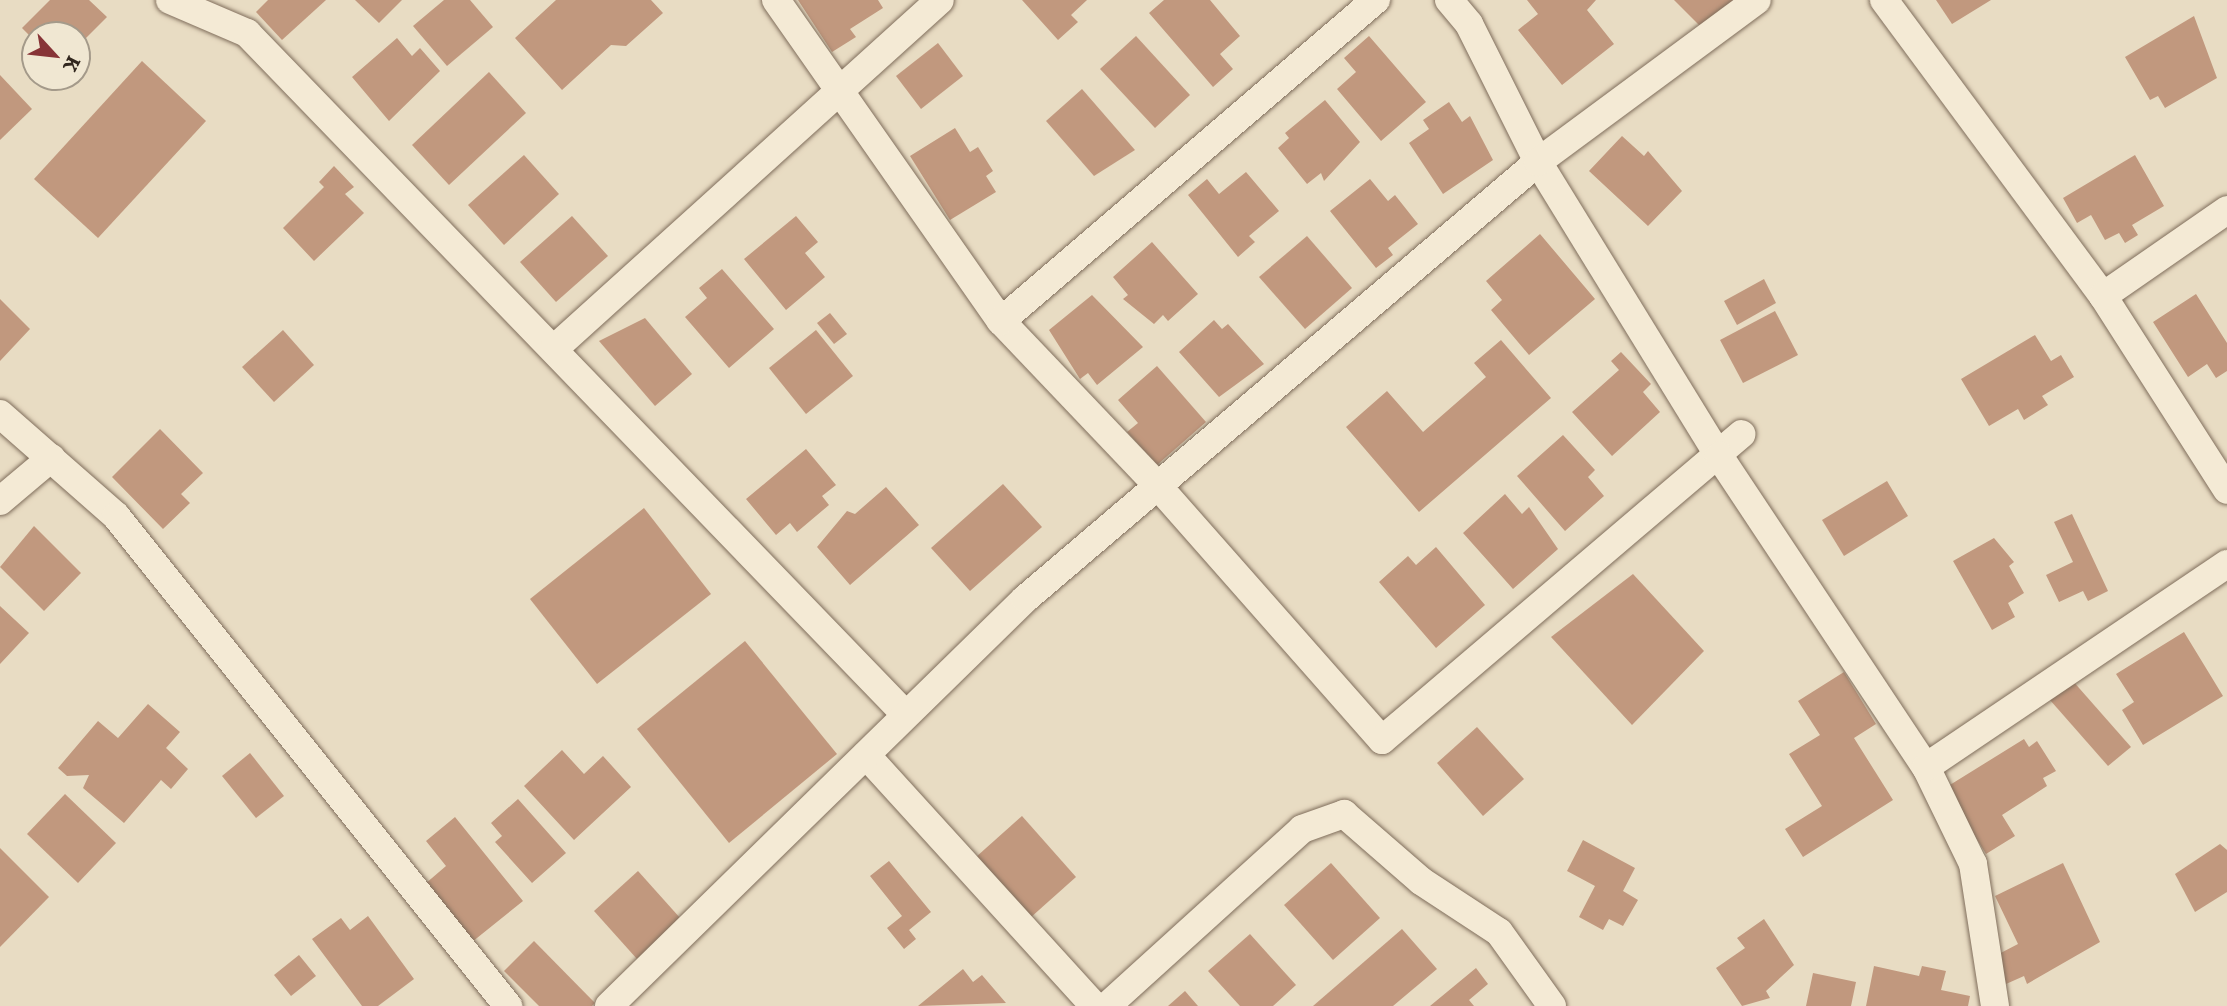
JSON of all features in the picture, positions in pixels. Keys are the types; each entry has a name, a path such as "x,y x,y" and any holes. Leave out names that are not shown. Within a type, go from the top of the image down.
{"street":[{"path":"170,0 247,33 906,715"},
{"path":"776,0 837,94 1002,321 1157,485 1382,740 1719,456 1741,434"},
{"path":"554,349 940,0"},
{"path":"1002,321 1376,0"},
{"path":"1449,0 1469,24 1538,162 1719,456 1926,767 1972,864 1995,1006"},
{"path":"609,1006 906,715 1157,485 1538,162 1757,0"},
{"path":"1884,0 2102,296 2227,490"},
{"path":"2102,296 2227,210"},
{"path":"0,414 116,516 508,1006"},
{"path":"0,501 51,458"},
{"path":"1926,767 2227,564"},
{"path":"866,755 1094,1006"},
{"path":"1107,1006 1302,829 1344,814 1421,881 1499,932 1552,1006"}],"building":[{"path":"50,0 89,0 107,17 91,33 91,21 29,21"},
{"path":"268,0 326,0 282,40 256,12"},
{"path":"355,0 402,0 379,23"},
{"path":"444,0 470,0 493,27 447,66 413,26"},
{"path":"556,0 651,0 663,13 626,46 611,45 562,90 515,38"},
{"path":"798,0 878,0 883,8 850,29 856,37 832,52"},
{"path":"1022,0 1087,0 1071,15 1078,22 1058,40"},
{"path":"1164,0 1210,0 1240,36 1220,54 1233,69 1213,87 1149,13"},
{"path":"1527,0 1596,0 1587,10 1614,44 1562,85 1518,30 1538,14"},
{"path":"1674,0 1737,0 1706,32"},
{"path":"1936,0 1991,0 1952,24"},
{"path":"2194,16 2217,78 2165,108 2158,96 2150,100 2125,57"},
{"path":"1136,36 1190,95 1155,128 1100,69"},
{"path":"1369,36 1426,102 1381,141 1337,89 1356,72 1344,58"},
{"path":"397,38 412,56 420,48 440,71 389,121 352,77"},
{"path":"938,43 963,76 921,109 896,76"},
{"path":"142,61 206,121 98,238 34,179"},
{"path":"489,72 526,113 449,185 412,145"},
{"path":"0,75 32,109 0,140"},
{"path":"1082,89 1135,150 1094,176 1046,121"},
{"path":"1325,100 1360,142 1324,181 1321,173 1307,184 1278,148 1289,138 1285,133"},
{"path":"1449,102 1462,122 1470,116 1493,160 1443,194 1409,143 1429,129 1423,120"},
{"path":"955,128 970,152 978,147 993,171 986,176 996,192 950,220 910,156"},
{"path":"1622,136 1644,156 1648,151 1682,191 1648,226 1589,171"},
{"path":"524,155 559,194 504,245 468,205"},
{"path":"2135,155 2164,206 2132,225 2138,235 2125,243 2119,233 2105,240 2091,215 2077,223 2063,198"},
{"path":"334,166 354,187 345,194 364,213 314,261 283,228 324,187 319,182"},
{"path":"1246,172 1279,211 1249,236 1255,242 1238,257 1188,195 1207,179 1219,194"},
{"path":"1370,179 1388,201 1395,195 1418,224 1388,248 1393,255 1376,268 1330,211"},
{"path":"572,216 608,256 556,302 520,262"},
{"path":"796,216 818,242 805,253 825,277 786,310 744,259"},
{"path":"1540,234 1595,299 1529,355 1491,310 1502,300 1486,281"},
{"path":"1307,236 1352,288 1305,329 1259,277"},
{"path":"1152,242 1198,294 1168,321 1163,315 1154,324 1123,299 1128,295 1113,277"},
{"path":"722,269 774,329 729,368 685,317 707,298 699,288"},
{"path":"1764,279 1776,303 1737,325 1724,301"},
{"path":"2196,294 2227,343 2227,371 2216,378 2207,364 2188,377 2153,322"},
{"path":"1092,295 1143,347 1097,385 1088,373 1080,379 1049,330"},
{"path":"0,299 30,329 0,361"},
{"path":"1775,311 1798,355 1743,383 1720,340"},
{"path":"830,313 847,334 834,344 817,323"},
{"path":"645,318 692,374 655,406 599,341"},
{"path":"1214,320 1222,329 1228,324 1264,364 1219,397 1179,352"},
{"path":"283,330 314,365 274,402 242,367"},
{"path":"816,330 853,376 806,414 769,368"},
{"path":"2035,335 2051,361 2061,355 2074,377 2042,396 2048,405 2024,420 2018,409 1989,426 1961,379"},
{"path":"1501,340 1551,398 1419,512 1346,427 1387,391 1423,432 1486,377 1474,363"},
{"path":"1621,352 1651,384 1643,392 1660,412 1612,456 1572,412 1619,370 1611,361"},
{"path":"1157,366 1206,422 1157,465 1127,432 1138,423 1118,400"},
{"path":"160,429 203,473 181,494 190,503 163,529 112,477"},
{"path":"1563,435 1595,470 1588,477 1604,496 1565,531 1517,476"},
{"path":"806,449 836,485 822,496 829,505 797,532 790,523 776,535 746,499"},
{"path":"1887,481 1908,516 1844,556 1822,520"},
{"path":"1003,484 1042,527 970,591 931,548"},
{"path":"886,487 919,525 850,585 817,547 847,511 855,514"},
{"path":"1505,494 1522,514 1529,507 1558,549 1513,589 1463,533"},
{"path":"644,508 711,594 597,684 530,599"},
{"path":"2072,514 2108,591 2088,601 2083,591 2059,602 2046,575 2073,562 2054,522"},
{"path":"34,526 81,573 44,611 0,567"},
{"path":"1994,538 2014,562 2009,566 2024,593 2008,603 2015,617 1992,630 1953,561"},
{"path":"1436,547 1485,605 1436,648 1379,582 1408,556 1416,565"},
{"path":"1633,574 1704,651 1632,725 1551,637"},
{"path":"0,606 29,633 0,664"},
{"path":"2184,632 2223,696 2143,745 2122,710 2134,702 2116,674"},
{"path":"745,641 837,754 729,843 637,729"},
{"path":"1844,672 1876,724 1854,738 1893,800 1803,857 1785,829 1822,806 1789,754 1820,735 1798,701"},
{"path":"2072,680 2131,747 2108,766 2050,700"},
{"path":"148,704 180,732 166,748 188,769 171,789 161,780 124,823 83,788 89,775 67,776 58,768 98,721 118,738"},
{"path":"1477,727 1524,779 1483,816 1437,763"},
{"path":"2024,739 2029,747 2037,741 2056,771 2043,778 2047,786 2002,815 2015,836 1986,854 1945,788"},
{"path":"562,750 584,774 603,756 631,787 574,840 524,786"},
{"path":"250,753 284,796 256,818 222,776"},
{"path":"65,794 116,843 78,883 27,834"},
{"path":"518,799 566,853 532,883 495,842 502,836 491,823"},
{"path":"1022,816 1076,877 1030,918 976,857"},
{"path":"455,817 523,901 472,942 425,884 446,866 426,841"},
{"path":"1583,840 1635,868 1623,891 1638,900 1623,926 1609,919 1603,930 1579,917 1595,886 1567,871"},
{"path":"2220,844 2227,850 2227,892 2195,912 2175,874"},
{"path":"0,848 49,897 0,947"},
{"path":"889,861 931,912 909,930 916,939 904,949 887,928 902,916 870,876"},
{"path":"1331,863 1380,918 1333,960 1284,905"},
{"path":"2063,863 2100,942 2027,984 2024,976 2006,984 1993,957 2018,944 1995,896"},
{"path":"638,871 681,919 637,959 594,911"},
{"path":"368,916 414,979 378,1006 362,1006 312,939 341,918 350,930"},
{"path":"1764,919 1794,965 1766,991 1770,998 1742,1006 1716,968 1745,948 1737,938"},
{"path":"1402,929 1437,969 1393,1006 1313,1006"},
{"path":"1250,934 1296,985 1273,1006 1240,1006 1208,971"},
{"path":"534,941 595,1003 592,1006 539,1006 504,971"},
{"path":"299,955 316,976 291,996 274,975"},
{"path":"1874,966 1919,976 1922,966 1946,971 1941,990 1970,996 1968,1006 1866,1006"},
{"path":"1476,968 1488,984 1469,1000 1474,1006 1430,1006"},
{"path":"963,969 973,982 982,975 1006,1003 918,1006"},
{"path":"1813,973 1856,982 1851,1006 1806,1006"},
{"path":"1185,991 1198,1006 1168,1006"}]}
